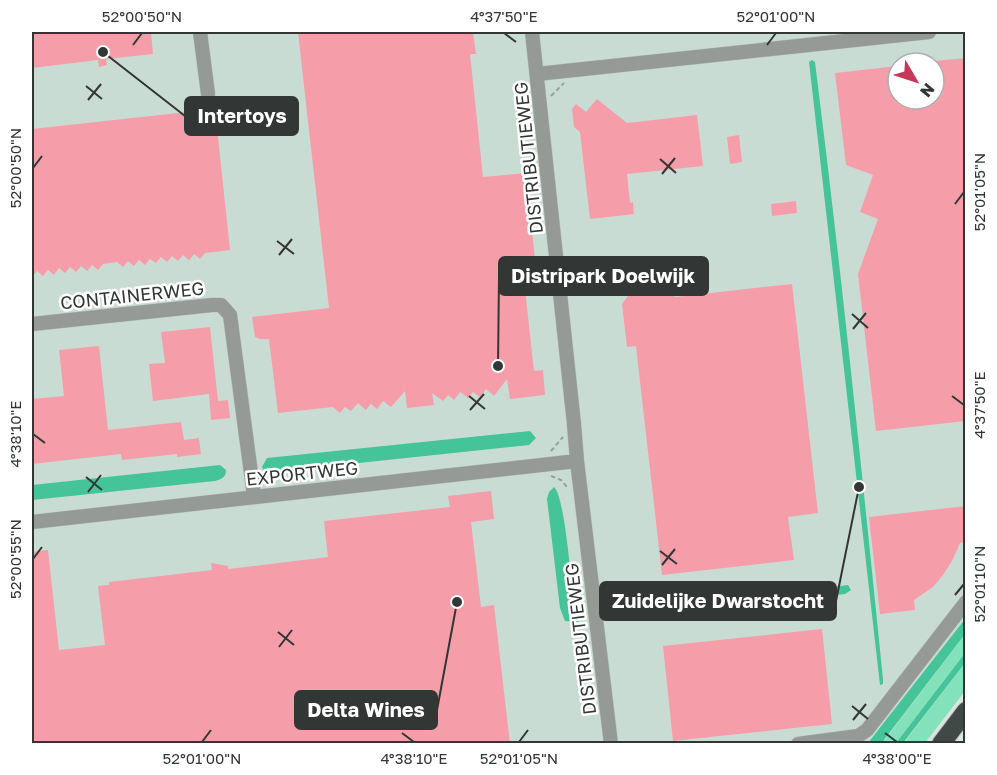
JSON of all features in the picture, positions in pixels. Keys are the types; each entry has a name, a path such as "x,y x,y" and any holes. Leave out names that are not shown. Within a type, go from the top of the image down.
{"highway":[{"path":"941,744 966,711"}],"street":[{"path":"200,32 208,94"},
{"name":"DISTRIBUTIEWEG","path":"532,32 577,461 611,744"},
{"path":"537,74 929,32"},
{"name":"CONTAINERWEG","path":"32,324 212,304 221,305 230,315 254,496"},
{"name":"EXPORTWEG","path":"32,522 577,461"},
{"path":"798,744 858,736 867,730 966,602"}],"path":[{"name":"DISTRIBUTIEWEG","path":"550,97 566,82"}],"shaded area":[{"path":"32,32 965,32 965,633 880,743 32,743"},
{"path":"812,60 815,62 851,370 883,679 883,684 880,685 809,62"},
{"path":"530,431 536,438 529,445 274,472 265,472 262,467 267,458"},
{"path":"220,465 226,470 225,474 215,481 32,500 32,485"},
{"path":"554,487 558,494 564,523 574,618 579,622 565,621 560,608 547,499"},
{"path":"848,585 851,590 845,594 611,619 609,617 613,614"},
{"path":"965,619 965,634 884,743 868,743"},
{"path":"965,634 965,653 896,743 884,743 884,741"},
{"path":"965,653 965,663 903,743 896,743"},
{"path":"965,663 965,691 925,743 903,744"}],"building":[{"path":"32,32 151,32 153,54 106,59 107,65 99,67 98,60 32,68"},
{"path":"298,32 473,32 476,54 470,54 483,177 526,173 536,269 523,271 534,371 543,370 545,395 510,399 507,379 494,396 486,389 480,397 473,392 468,398 460,392 454,400 448,395 443,401 432,393 434,405 407,408 405,391 391,407 383,401 377,409 371,404 366,410 358,403 351,411 345,407 340,413 333,407 278,413 269,339 255,337 252,317 329,308"},
{"path":"966,58 966,421 876,431 858,274 878,219 860,212 873,175 846,165 835,73 886,67 886,111 946,111 946,60"},
{"path":"597,99 627,123 697,115 703,166 627,174 630,203 633,202 634,214 590,219 580,132 574,127 572,109 576,104 586,112"},
{"path":"215,109 230,250 205,253 200,259 194,254 189,260 183,255 178,261 172,256 167,262 161,257 156,263 150,259 145,265 139,260 134,266 128,261 123,267 117,262 103,264 98,270 92,265 87,271 81,266 76,272 70,267 65,273 59,268 54,275 48,270 43,276 37,271 32,278 32,129"},
{"path":"739,135 742,162 730,164 727,137"},
{"path":"796,201 797,213 772,216 771,204"},
{"path":"792,284 818,513 788,517 794,560 662,575 636,346 627,347 622,304 630,293 673,288 675,297"},
{"path":"210,327 218,401 228,400 230,418 211,420 209,394 153,401 149,364 165,363 161,332"},
{"path":"99,346 108,430 181,422 184,440 199,438 201,454 177,457 177,454 122,460 121,454 32,464 32,399 64,396 59,350"},
{"path":"491,491 494,519 471,522 481,607 494,605 510,744 32,744 32,552 48,550 59,650 105,645 98,586 109,585 109,582 212,570 211,563 228,566 228,569 328,557 324,521 450,507 448,496"},
{"path":"966,506 966,542 960,543 943,575 933,587 914,600 915,610 880,614 869,517"},
{"path":"822,629 832,724 673,741 663,646"}],"place":[{"name":"Intertoys","path":"103,52"},
{"name":"Distripark Doelwijk","path":"498,366"},
{"name":"Zuidelijke Dwarstocht","path":"859,487"},
{"name":"Delta Wines","path":"457,602"}]}
